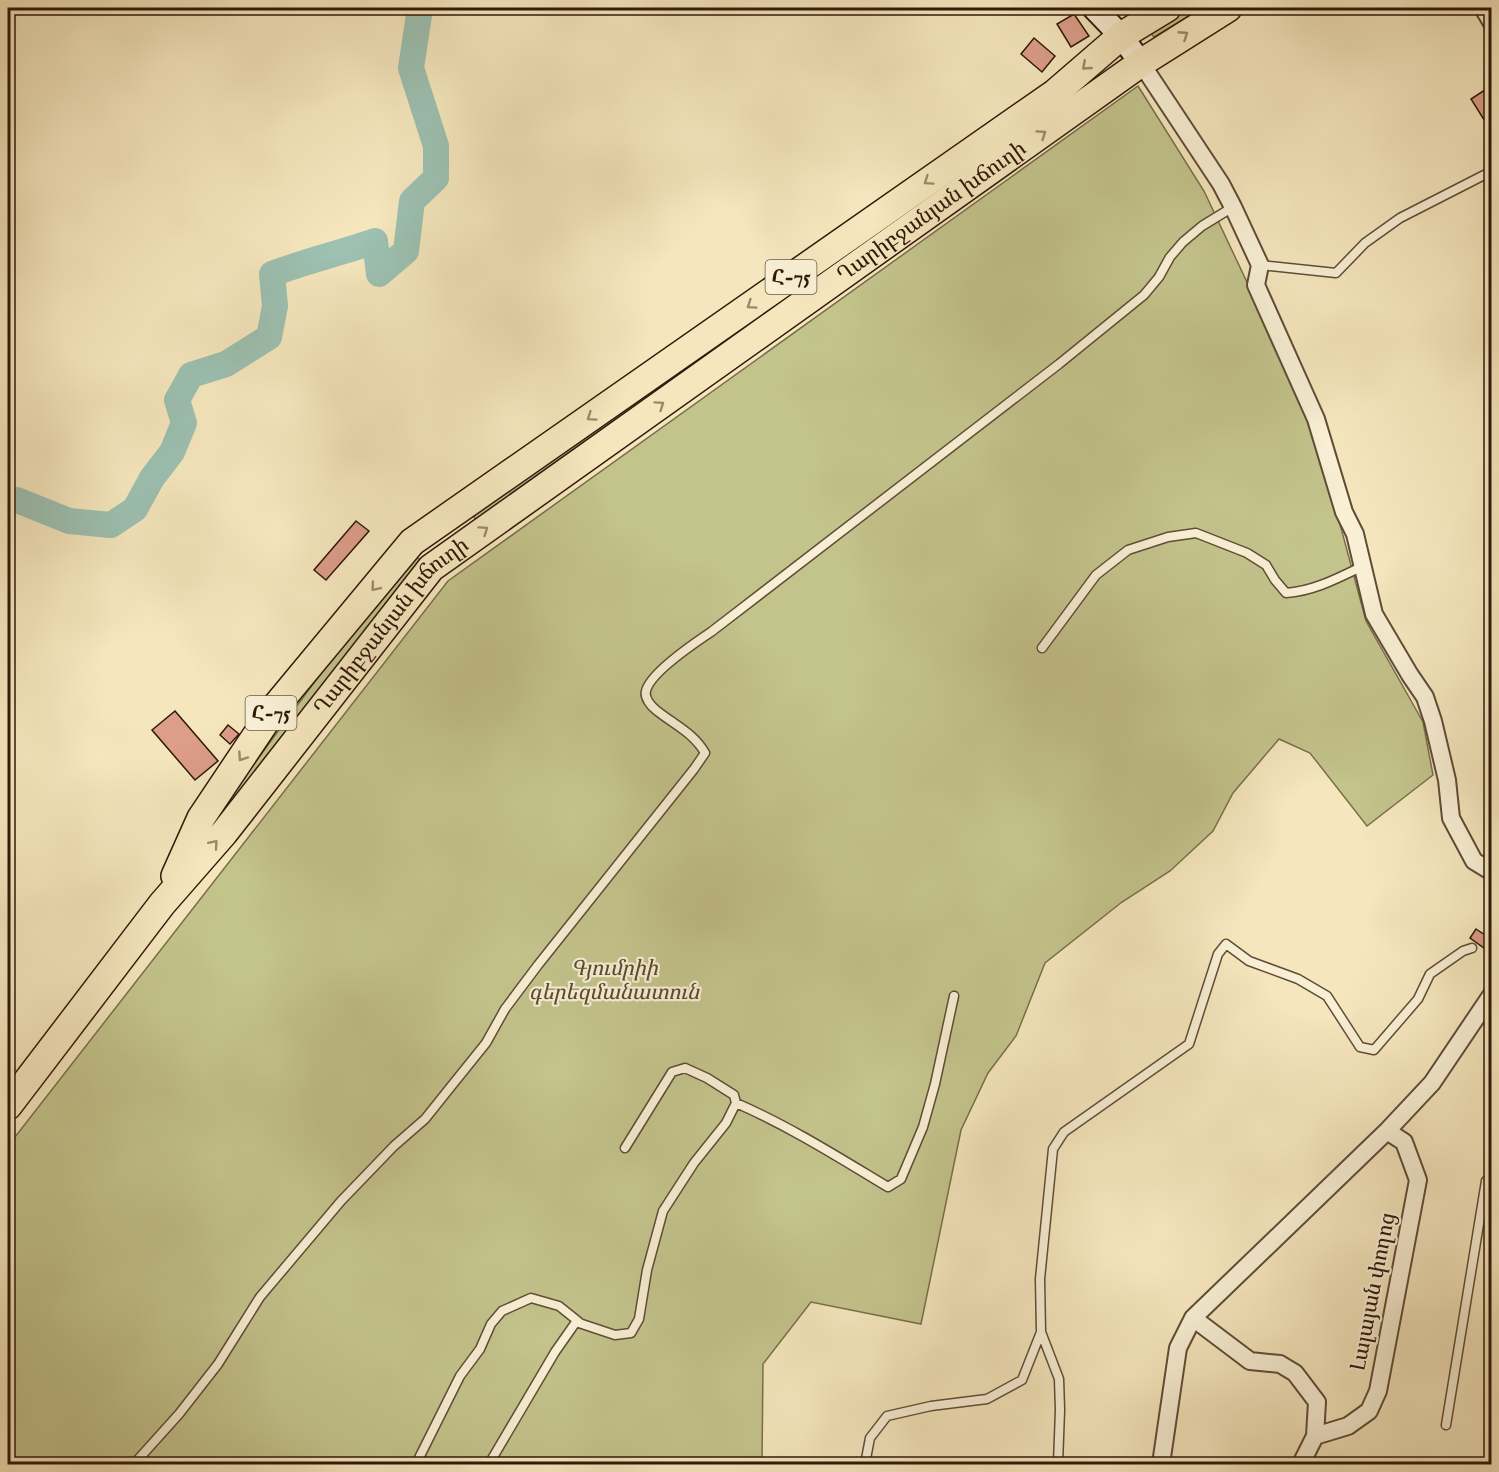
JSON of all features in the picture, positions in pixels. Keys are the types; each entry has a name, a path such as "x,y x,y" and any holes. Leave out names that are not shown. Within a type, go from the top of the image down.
{"highway":[{"name":"Ղարիբջանյան խճուղի","path":"162,904 201,818 276,706 412,542 1055,93 1121,36 1167,8"},
{"name":"Ղարիբջանյան խճուղի","path":"162,904 224,833 431,568 1140,63 1228,8"},
{"path":"412,542 436,564"},
{"name":"Հ-75","path":"8,1106 162,904"}],"main road":[{"path":"1094,8 1121,36 1140,63"}],"street":[{"path":"1483,8 1491,23"},
{"path":"1140,63 1221,184 1260,265 1256,285 1316,419 1344,512 1355,534 1374,614 1425,697 1447,780 1451,818 1474,861 1491,872"},
{"path":"1161,1464 1178,1348 1193,1318 1387,1131 1432,1083 1491,994"},
{"name":"Լալայան փողոց","path":"1315,1436 1348,1426 1369,1412 1378,1391 1418,1180 1404,1143 1387,1131"},
{"path":"1193,1318 1250,1361 1280,1364 1295,1373 1317,1402 1315,1436 1301,1464"}],"lane":[{"path":"1260,265 1336,273 1365,243 1400,218 1491,171"},
{"path":"134,1464 179,1414 212,1372 260,1296 341,1201 394,1146 425,1119 460,1076 486,1043 505,1009 537,964 705,753 698,741 653,708 645,697 646,689 655,677 685,649 711,632 818,550 1144,295 1183,242 1202,226 1233,207"},
{"path":"1042,648 1095,575 1128,550 1168,537 1196,533 1247,553 1266,566 1286,593 1302,592 1331,582 1363,566"},
{"path":"1058,1464 1059,1379 1041,1332 1040,1279 1053,1149 1064,1132 1189,1044 1218,954 1226,944 1249,960 1298,979 1327,996 1360,1047 1374,1050 1418,999 1430,974 1463,951 1472,948"},
{"path":"736,1103 799,1133 888,1187 901,1179 923,1127 954,996"},
{"path":"416,1464 460,1376 480,1349 491,1324 502,1311 531,1298 559,1306 579,1322 615,1335 631,1333 639,1319 647,1270 663,1211 694,1163 726,1124 736,1103 734,1095 707,1078 685,1068 672,1072 625,1148"},
{"path":"1446,1425 1486,1181 1491,1181"},
{"path":"489,1464 555,1352 576,1322 579,1322"},
{"path":"865,1464 870,1438 887,1416 932,1406 987,1399 1022,1380 1041,1332"}],"green space":[{"path":"1183,8 1202,8 1154,37 1147,29"},
{"name":"Գյումրիի գերեզմանատուն","path":"1138,86 1204,191 1312,420 1366,621 1423,722 1433,775 1367,826 1310,753 1279,739 1233,793 1213,831 1170,871 1122,902 1045,963 1016,1036 988,1073 961,1130 921,1324 811,1302 763,1364 762,1464 8,1464 8,1146 448,581"},
{"path":"1063,98 1071,104 478,523 472,514"},
{"path":"415,555 423,563 218,826 211,822 333,657"}],"building":[{"path":"1074,14 1089,36 1071,47 1057,24"},
{"path":"1034,38 1055,56 1042,72 1021,54"},
{"path":"1491,86 1491,131 1471,99"},
{"path":"356,521 369,531 326,580 314,570"},
{"path":"175,711 218,761 195,780 152,730"},
{"path":"228,725 239,734 230,744 220,735"},
{"path":"1476,929 1491,939 1491,953 1470,938"}],"waterway":[{"path":"8,502 17,500 69,521 111,525 135,509 152,478 172,452 184,423 177,400 191,375 226,364 269,337 275,306 272,274 375,241 379,274 406,251 412,201 436,178 436,146 411,68 419,15 416,8"}]}
